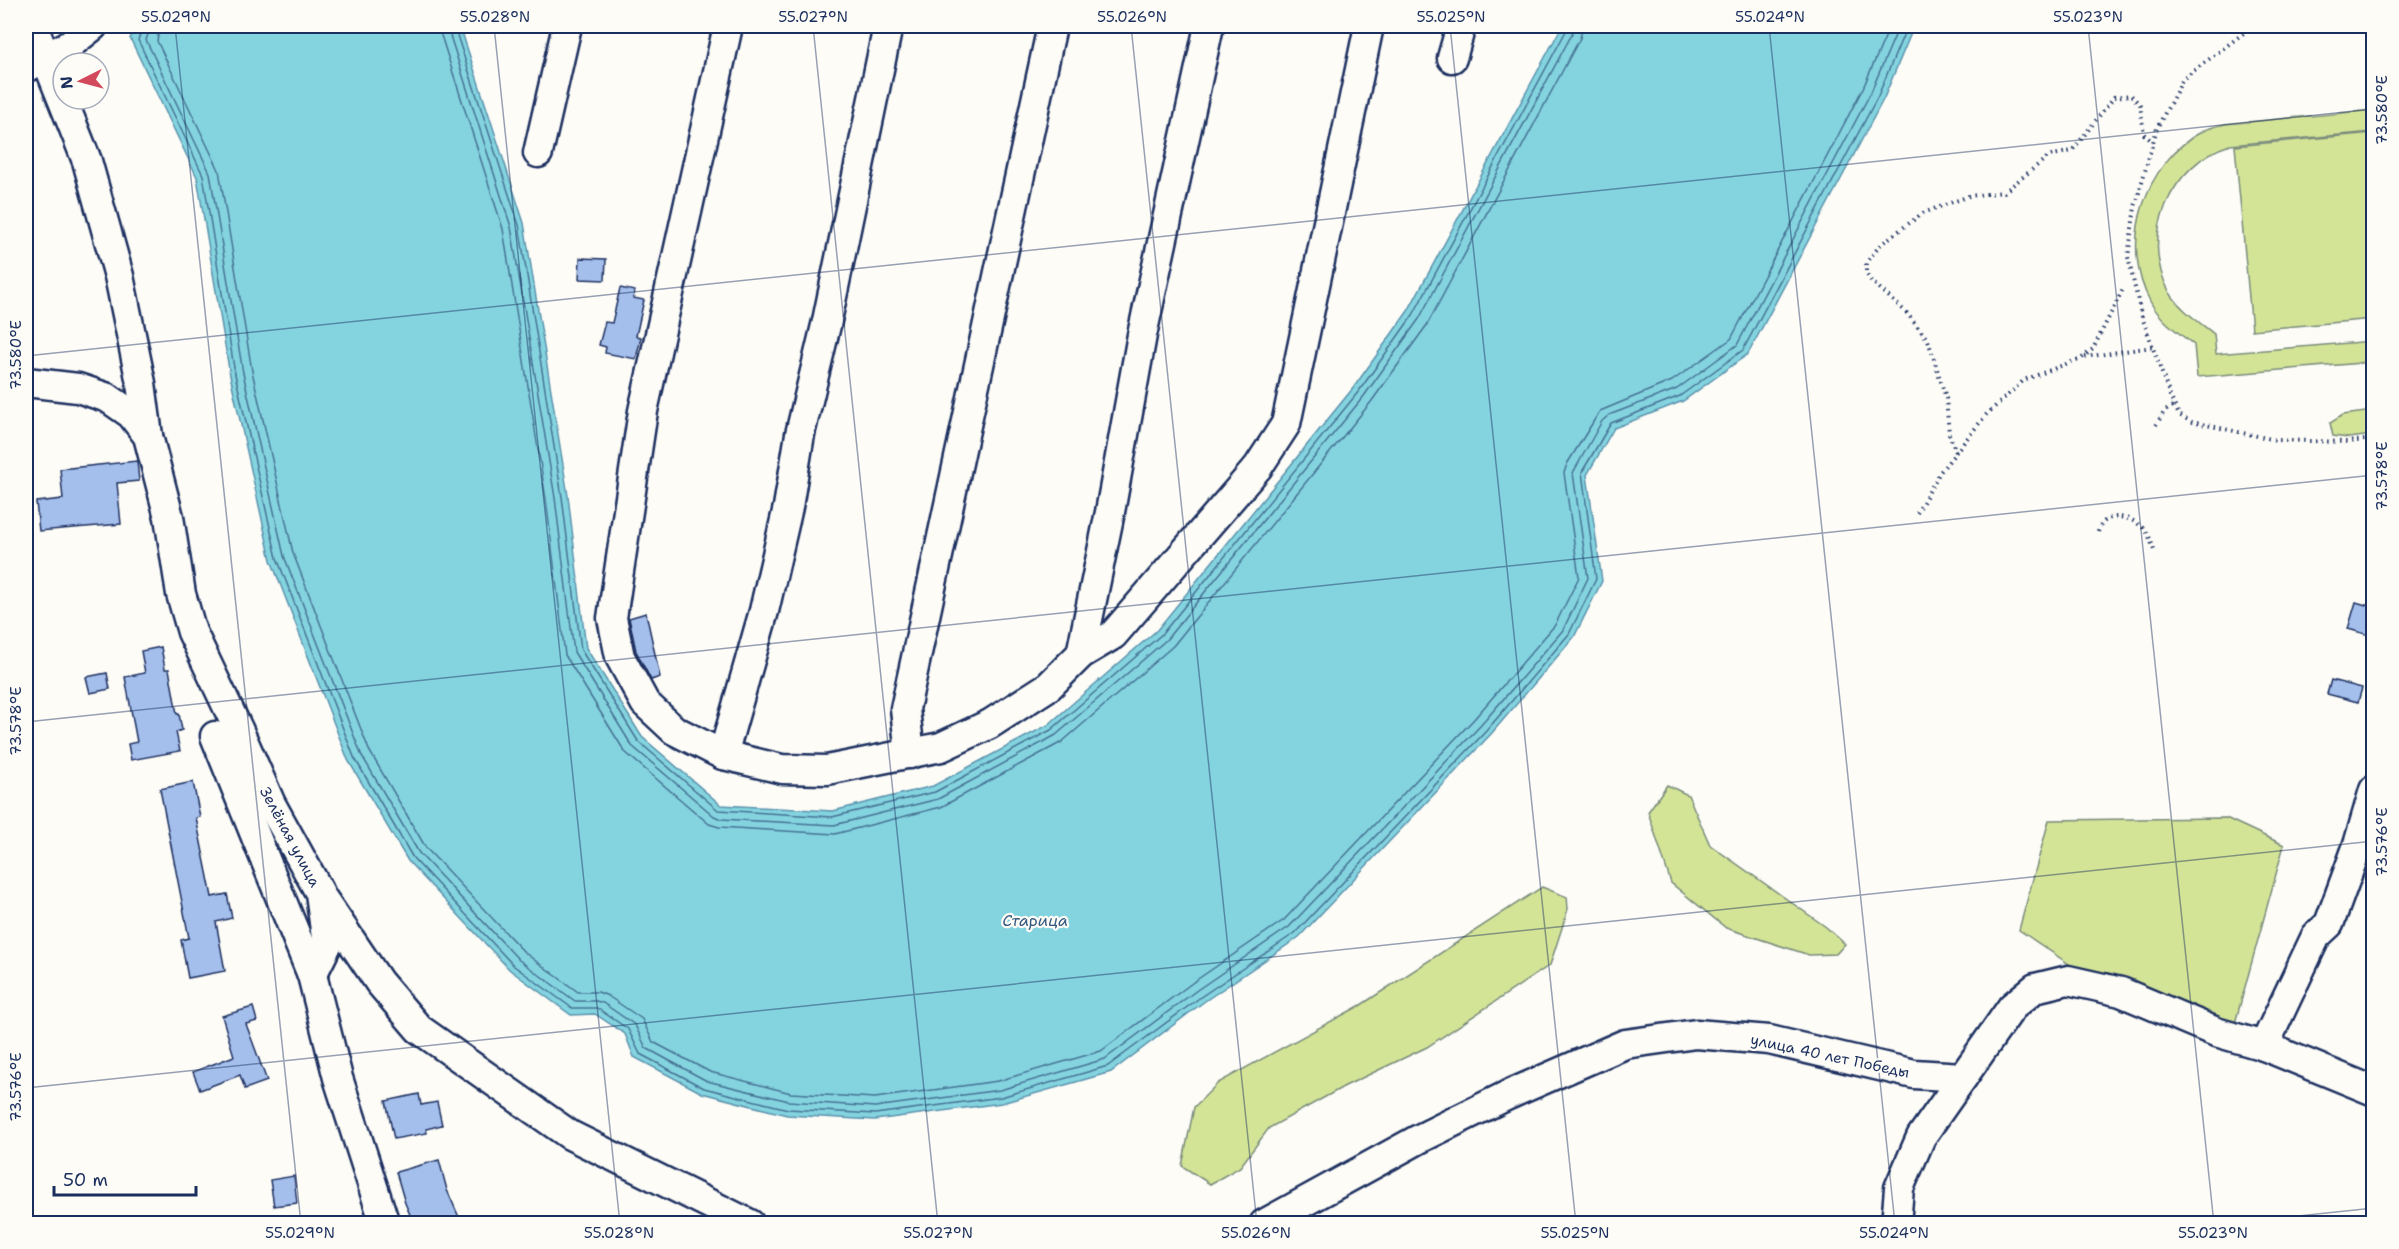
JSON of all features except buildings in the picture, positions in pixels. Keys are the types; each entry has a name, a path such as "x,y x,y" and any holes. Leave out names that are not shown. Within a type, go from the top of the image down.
{"street":[{"name":"Зелёная улица","path":"33,26 35,63 87,161 119,276 141,383 148,436 169,517 181,594 192,632 271,804 320,893 327,945 312,975"},
{"path":"35,63 69,45 93,26"},
{"path":"538,153 567,26"},
{"path":"728,26 643,411 612,618 620,657 645,703 674,730 723,755 782,769 827,770 941,747 990,724 1049,686 1081,654 1113,635 1258,467 1286,424 1369,26"},
{"path":"723,755 764,611 788,507 800,435 827,321 888,26"},
{"path":"910,754 905,709 1052,26"},
{"path":"1081,654 1110,512 1142,335 1209,26"},
{"path":"1452,58 1461,26"},
{"path":"26,382 78,388 108,398 131,414 148,436"},
{"path":"214,736 312,975 338,1078 385,1224"},
{"path":"2264,1046 2316,936 2329,924 2366,848 2373,790"},
{"path":"320,893 379,982 419,1029 570,1135 750,1224"},
{"path":"1896,1224 1899,1188 1921,1137 2012,1007 2035,988 2068,980 2121,992 2216,1032 2264,1046 2373,1091"},
{"name":"улица 40 лет Победы","path":"1264,1224 1419,1139 1508,1095 1625,1044 1696,1034 1759,1040 1914,1074 1963,1077"}],"path":[{"path":"2253,26 2183,79 2157,128 2135,207 2128,256 2140,314 2174,405 2179,415 2192,423 2276,440 2347,442 2373,440"},
{"path":"1956,452 1949,435 1946,398 1928,340 1906,312 1871,281 1866,273 1866,263 1881,244 1923,213 1969,196 2004,192 2049,156 2072,151 2114,97 2131,95 2140,105 2144,134 2153,142"},
{"path":"2082,358 2093,349 2123,289"},
{"path":"1917,513 1940,472 1956,452 1986,415 2024,380 2082,358 2152,347"},
{"path":"2156,426 2164,412 2174,405"},
{"path":"2098,532 2100,524 2106,519 2121,517 2136,521 2148,532 2154,553"}],"green space":[{"path":"2373,110 2373,132 2230,145 2209,154 2191,168 2177,185 2166,205 2159,226 2158,249 2161,271 2170,293 2184,310 2214,334 2216,354 2373,341 2373,362 2197,377 2194,345 2170,326 2151,303 2141,280 2137,256 2137,231 2142,206 2152,183 2165,163 2182,145 2203,131 2225,124"},
{"path":"2373,133 2373,319 2252,330 2235,146"},
{"path":"2373,411 2373,435 2348,438 2333,436 2330,423 2343,415"},
{"path":"1667,785 1688,795 1710,845 1826,927 1845,944 1836,954 1809,955 1726,928 1671,883 1648,812"},
{"path":"2226,818 2284,845 2234,1027 2072,966 2019,930 2049,820"},
{"path":"1542,887 1567,897 1568,909 1550,965 1427,1047 1345,1086 1269,1128 1240,1167 1210,1184 1182,1166 1194,1107 1218,1083 1361,1005"}],"water":[{"name":"Старица","path":"138,26 460,26 524,223 568,496 586,648 642,737 721,805 833,811 933,786 1048,725 1157,630 1354,387 1408,311 1562,26 1914,26 1884,98 1748,354 1683,401 1614,428 1587,475 1602,581 1574,637 1491,734 1299,937 1205,1001 1111,1072 1002,1103 875,1120 787,1115 702,1093 634,1057 625,1034 595,1014 571,1015 510,970 408,861 348,760 271,560 230,375 197,177 130,38"}]}
